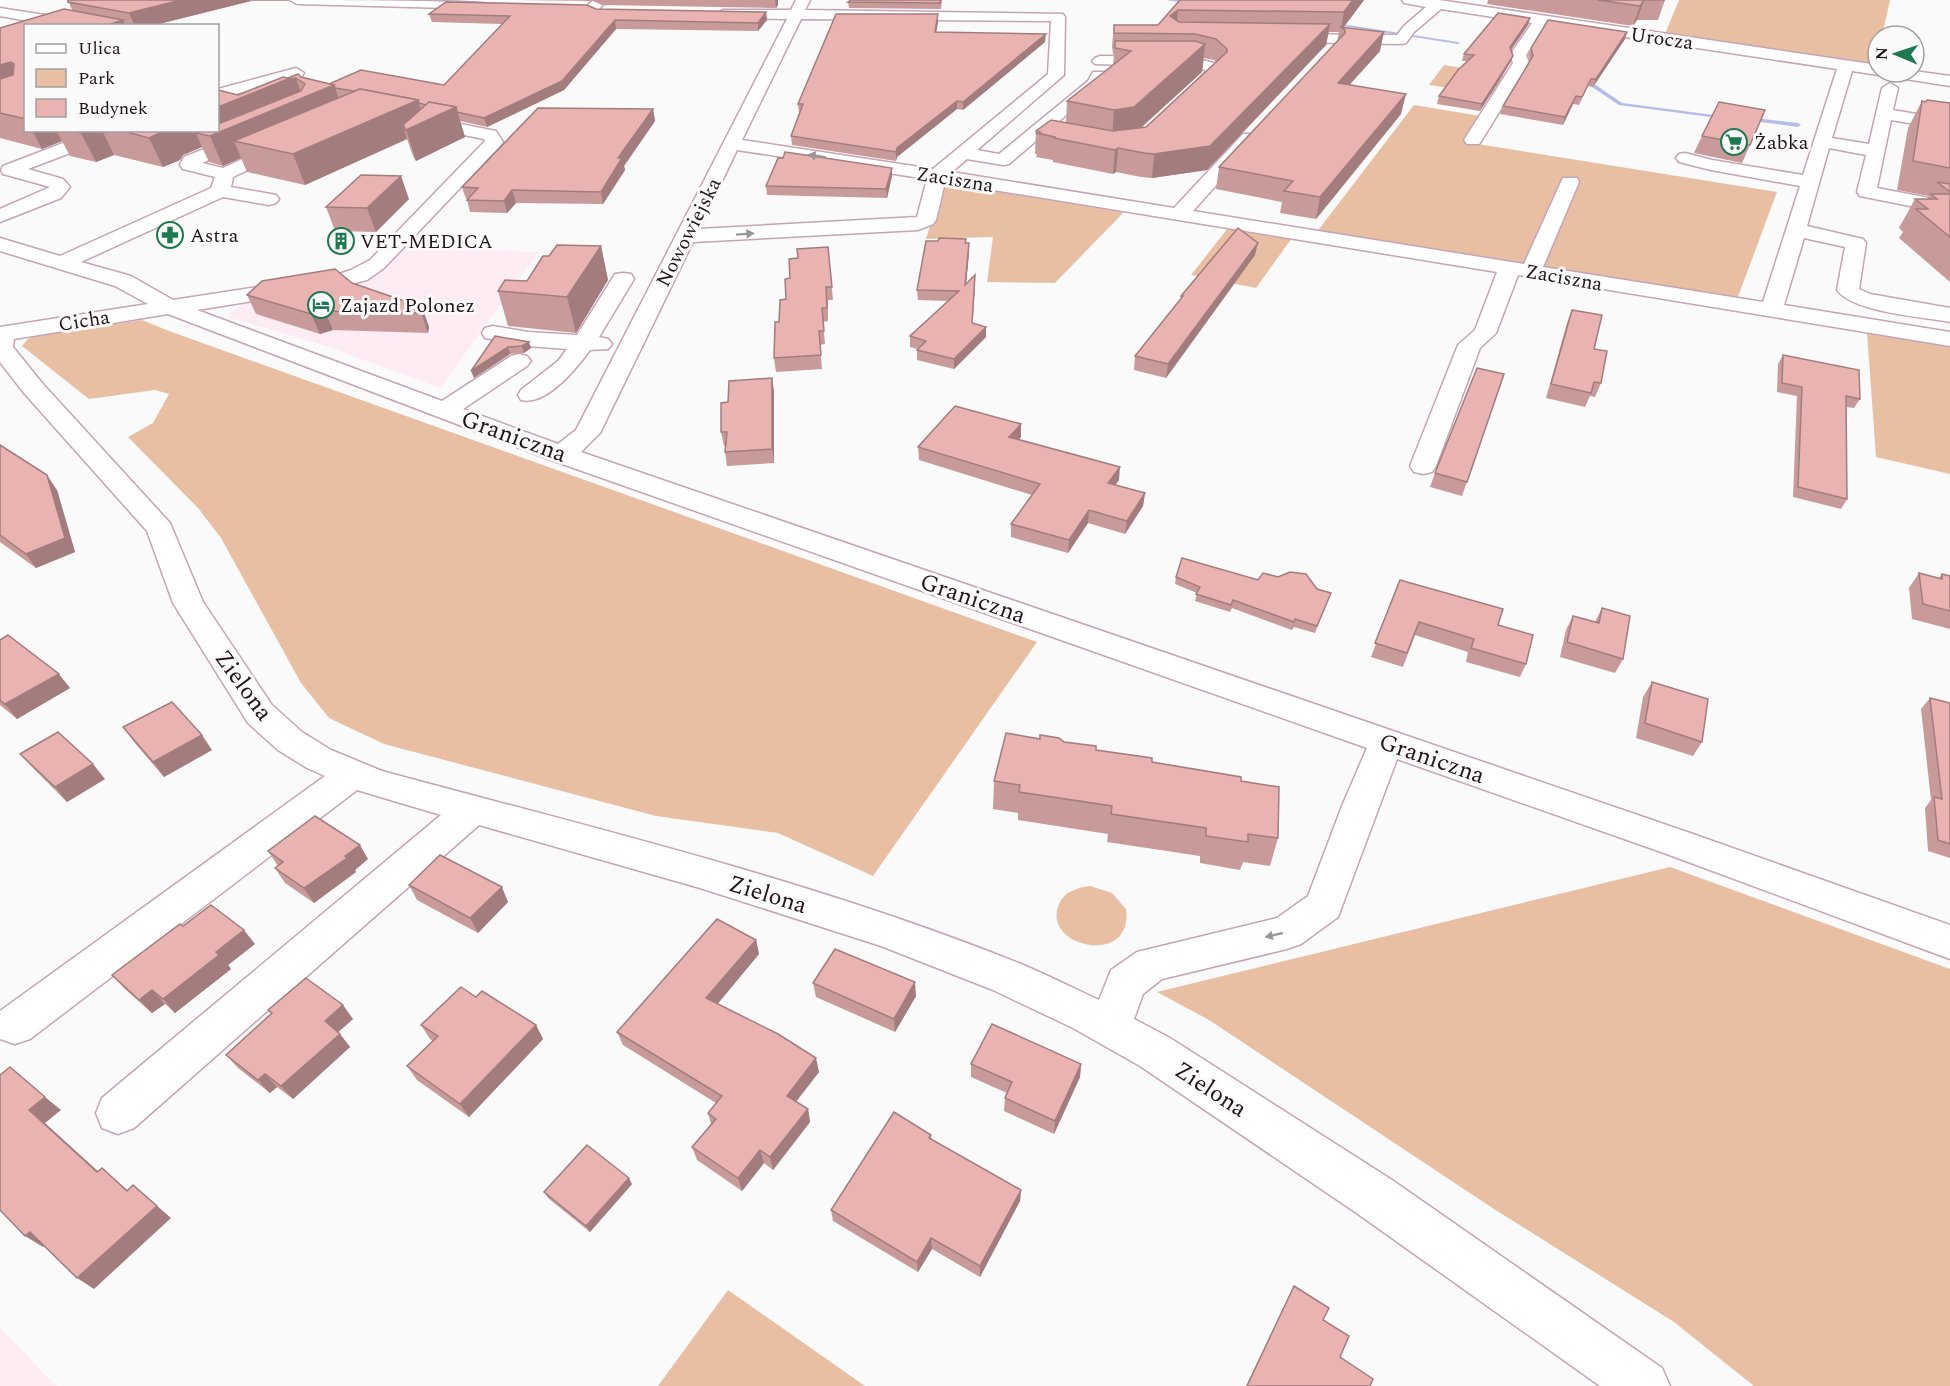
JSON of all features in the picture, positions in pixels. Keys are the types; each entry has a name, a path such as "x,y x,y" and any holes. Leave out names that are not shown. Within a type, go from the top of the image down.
{"street":[{"path":"297,0 503,5"},
{"path":"687,236 918,224 926,220 937,175 1052,80 1063,67 1057,0"},
{"name":"Urocza","path":"1409,0 1866,68"},
{"path":"1271,38 1401,40 1438,4"},
{"path":"705,13 799,7 1058,17"},
{"name":"Nowowiejska","path":"560,453 578,443 587,433 799,7"},
{"path":"0,12 64,22 63,24"},
{"path":"1473,141 1521,63 1518,55 1541,20"},
{"path":"961,153 1003,160 1099,79 1096,65 1100,39"},
{"path":"1096,65 1192,62 1211,67 1215,72 1176,108"},
{"path":"1771,311 1846,65"},
{"path":"219,94 296,73"},
{"path":"1926,81 1950,81"},
{"path":"1891,84 1867,192 1950,208"},
{"path":"1884,114 1942,124 1937,104"},
{"name":"Cicha","path":"2,333 338,281 359,275 377,264 494,142 490,135 400,117"},
{"path":"1179,214 1263,124"},
{"path":"264,130 190,161 189,165 223,182 269,200"},
{"path":"0,216 54,194 62,187 56,183 10,170 109,132"},
{"path":"1035,133 1057,137"},
{"path":"61,263 223,182 304,138"},
{"path":"1823,142 1876,151"},
{"name":"Zaciszna","path":"732,144 1950,339"},
{"path":"1685,158 1711,165 1811,182"},
{"path":"1423,466 1470,345 1485,333 1570,182"},
{"path":"1796,231 1856,243 1848,290 1852,295 1864,300 1950,315"},
{"name":"Graniczna","path":"0,244 123,281 167,306 560,453 1677,843 1950,942"},
{"path":"530,395 566,366 584,343 623,279"},
{"name":"Zielona","path":"2,333 1,348 33,388 160,529 188,603 260,714 290,741 319,759 373,782 700,873 888,932 1007,977 1110,1027 1155,1052 1375,1197 1644,1386"},
{"path":"493,333 528,339 632,345"},
{"path":"445,410 519,361"},
{"path":"1110,1027 1126,983 1151,964 1287,932 1324,906 1360,806 1387,742"},
{"path":"15,1025 354,774"},
{"path":"118,1113 472,810"}],"shaded area":[{"path":"401,247 539,252 440,388 326,346 231,318 231,312 246,303 354,284 364,279"},
{"path":"0,1327 44,1374 57,1386 0,1386"}],"green space":[{"path":"1679,0 1890,0 1885,24 1866,24 1866,65 1665,34"},
{"path":"1444,65 1507,75 1495,95 1429,85"},
{"path":"1414,105 1481,116 1465,142 1777,192 1736,302 1316,233"},
{"path":"949,182 1125,211 1055,283 987,282 993,237 926,239 943,184"},
{"path":"1228,228 1292,238 1256,288 1191,275"},
{"path":"142,320 1037,642 873,876 778,833 656,816 384,744 329,718 301,683 221,538 198,508 128,437 153,423 169,394 155,390 89,399 22,346 28,339 36,336"},
{"path":"1867,333 1950,346 1950,474 1876,457"},
{"path":"1670,867 1950,969 1950,1386 1754,1386 1674,1322 1494,1209 1209,1020 1157,992"},
{"path":"1090,886 1112,893 1126,909 1125,927 1116,939 1103,945 1088,945 1074,940 1063,931 1057,919 1059,904 1068,893"},
{"path":"728,1290 865,1386 658,1386"}],"building":[{"path":"68,0 181,0 129,13 68,2"},
{"path":"851,0 941,0 940,3 848,2"},
{"path":"1180,0 1353,0 1344,12 1178,10 1170,16 1179,22 1330,24 1210,146 1154,154 1118,148 1115,150 1037,133 1040,132 1036,131 1051,120 1113,131 1146,127 1227,52 1227,49 1216,39 1195,34 1114,33 1114,25 1158,25"},
{"path":"1598,0 1644,0 1640,6"},
{"path":"446,2 587,5 596,9 766,12 758,23 615,20 562,81 484,118 457,112 456,107 429,102 426,105 419,103 418,100 360,89 354,91 335,88 334,85 329,84 361,70 444,85 510,16 429,14"},
{"path":"64,9 123,20 111,24 24,24 24,119 0,113 0,79 13,75 14,64 11,62 0,65 0,28"},
{"path":"1498,13 1530,18 1510,47 1513,56 1482,104 1439,96 1458,70 1474,55 1464,54"},
{"path":"836,14 938,14 935,32 1046,34 963,102 957,101 897,148 896,152 791,136 803,104 798,104"},
{"path":"1548,20 1627,32 1596,79 1591,79 1582,97 1576,96 1565,117 1503,106 1533,56 1531,48"},
{"path":"1340,27 1384,32 1338,83 1406,94 1320,197 1284,191 1293,181 1219,167 1345,33 1345,30"},
{"path":"1115,41 1195,41 1205,44 1134,107 1114,110 1067,101 1131,51 1115,48"},
{"path":"298,74 301,77 334,85 210,136 196,133 219,132 219,124 301,91 305,84 296,78 288,79 219,107 219,90 238,95 283,77 288,78"},
{"path":"360,89 418,100 293,154 234,141"},
{"path":"1922,101 1950,103 1950,168 1913,161"},
{"path":"429,102 456,107 406,130 403,125"},
{"path":"1719,102 1765,110 1750,145 1702,136"},
{"path":"538,108 653,109 618,158 622,158 601,192 512,190 504,201 467,200 478,188 462,187"},
{"path":"126,132 162,132 149,138"},
{"path":"785,152 892,168 886,189 766,186 778,158 783,158"},
{"path":"361,175 401,176 367,208 326,207"},
{"path":"1937,182 1950,184 1950,192"},
{"path":"1931,194 1950,194 1950,237 1916,209 1928,209 1915,199 1937,199"},
{"path":"1238,228 1258,243 1168,364 1135,356 1183,296 1181,296"},
{"path":"939,238 966,239 965,243 969,243 965,285 975,275 972,323 986,327 954,359 917,350 926,341 910,336 959,291 917,290 926,241 938,241"},
{"path":"557,245 601,246 567,297 498,291 505,280 527,281 543,256 549,256"},
{"path":"828,247 832,287 826,287 827,308 822,308 824,331 819,331 821,355 774,358 775,322 779,322 780,300 786,299 785,279 790,278 789,259 798,258 797,249"},
{"path":"335,269 352,283 422,307 421,313 325,311 311,314 247,295 262,281"},
{"path":"1572,310 1602,315 1594,349 1607,351 1601,383 1594,382 1591,393 1551,384"},
{"path":"495,336 529,342 522,346 508,347 471,371"},
{"path":"1783,355 1859,370 1860,399 1846,396 1847,499 1798,487 1802,387 1782,383"},
{"path":"1477,368 1504,374 1467,482 1435,473"},
{"path":"772,378 772,449 725,452 727,432 721,432 721,403 728,402 729,381"},
{"path":"955,406 1021,424 1009,437 1120,467 1108,483 1145,493 1127,521 1089,510 1069,540 1011,524 1040,484 918,447"},
{"path":"0,445 47,475 65,538 26,554 0,535"},
{"path":"1182,558 1258,580 1263,573 1278,577 1290,572 1306,574 1317,589 1331,593 1317,626 1295,619 1294,622 1233,600 1231,605 1196,594 1200,587 1176,577"},
{"path":"1919,573 1942,579 1942,574 1950,576 1950,611 1923,604"},
{"path":"1400,580 1503,609 1498,625 1533,635 1526,664 1471,648 1474,639 1419,622 1407,653 1375,643"},
{"path":"1602,608 1630,616 1623,659 1567,642 1573,616 1599,623"},
{"path":"8,635 59,674 5,704 0,700 0,640"},
{"path":"1652,682 1708,699 1702,742 1645,723"},
{"path":"1930,698 1950,703 1950,844 1938,840 1934,797 1942,799"},
{"path":"172,702 202,735 153,762 123,727"},
{"path":"58,732 93,764 55,787 20,754"},
{"path":"1006,733 1040,739 1040,735 1059,738 1064,742 1096,746 1096,750 1152,758 1152,762 1241,777 1241,781 1279,787 1278,838 1248,834 1248,842 1206,836 1206,828 1111,814 1112,806 1019,792 1020,785 994,781"},
{"path":"315,816 360,845 345,856 347,858 304,888 275,868 283,862 268,851"},
{"path":"440,855 502,887 470,918 409,885"},
{"path":"211,905 244,930 216,952 219,955 163,999 152,990 139,1000 112,975 180,924 183,926"},
{"path":"717,919 756,940 706,998 778,1034 816,1058 787,1096 808,1109 770,1157 760,1150 738,1178 692,1147 716,1119 708,1113 722,1096 617,1032"},
{"path":"835,949 915,982 894,1019 813,983"},
{"path":"306,978 343,1005 325,1021 340,1034 281,1086 265,1074 258,1080 226,1055 272,1013 268,1010"},
{"path":"461,987 476,997 482,991 536,1025 460,1104 407,1066 438,1036 421,1025"},
{"path":"992,1024 1081,1064 1055,1121 1005,1098 1012,1082 971,1064"},
{"path":"10,1067 45,1097 29,1110 97,1172 102,1168 127,1191 133,1185 157,1206 77,1278 30,1232 25,1236 0,1210 0,1075"},
{"path":"894,1112 931,1135 929,1138 1021,1190 980,1266 931,1238 917,1262 831,1210"},
{"path":"587,1145 629,1178 586,1226 544,1192"},
{"path":"1294,1286 1329,1308 1323,1320 1349,1336 1340,1357 1373,1379 1370,1386 1247,1386"}],"waterway":[{"path":"1168,0 1191,3"},
{"path":"1331,23 1458,43"},
{"path":"1582,78 1621,104 1726,117"},
{"path":"1747,119 1798,125"}],"place":[{"name":"Żabka","path":"1734,142"},
{"name":"Astra","path":"170,235"},
{"name":"VET-MEDICA","path":"341,241"},
{"name":"Zajazd Polonez","path":"321,305"}]}
